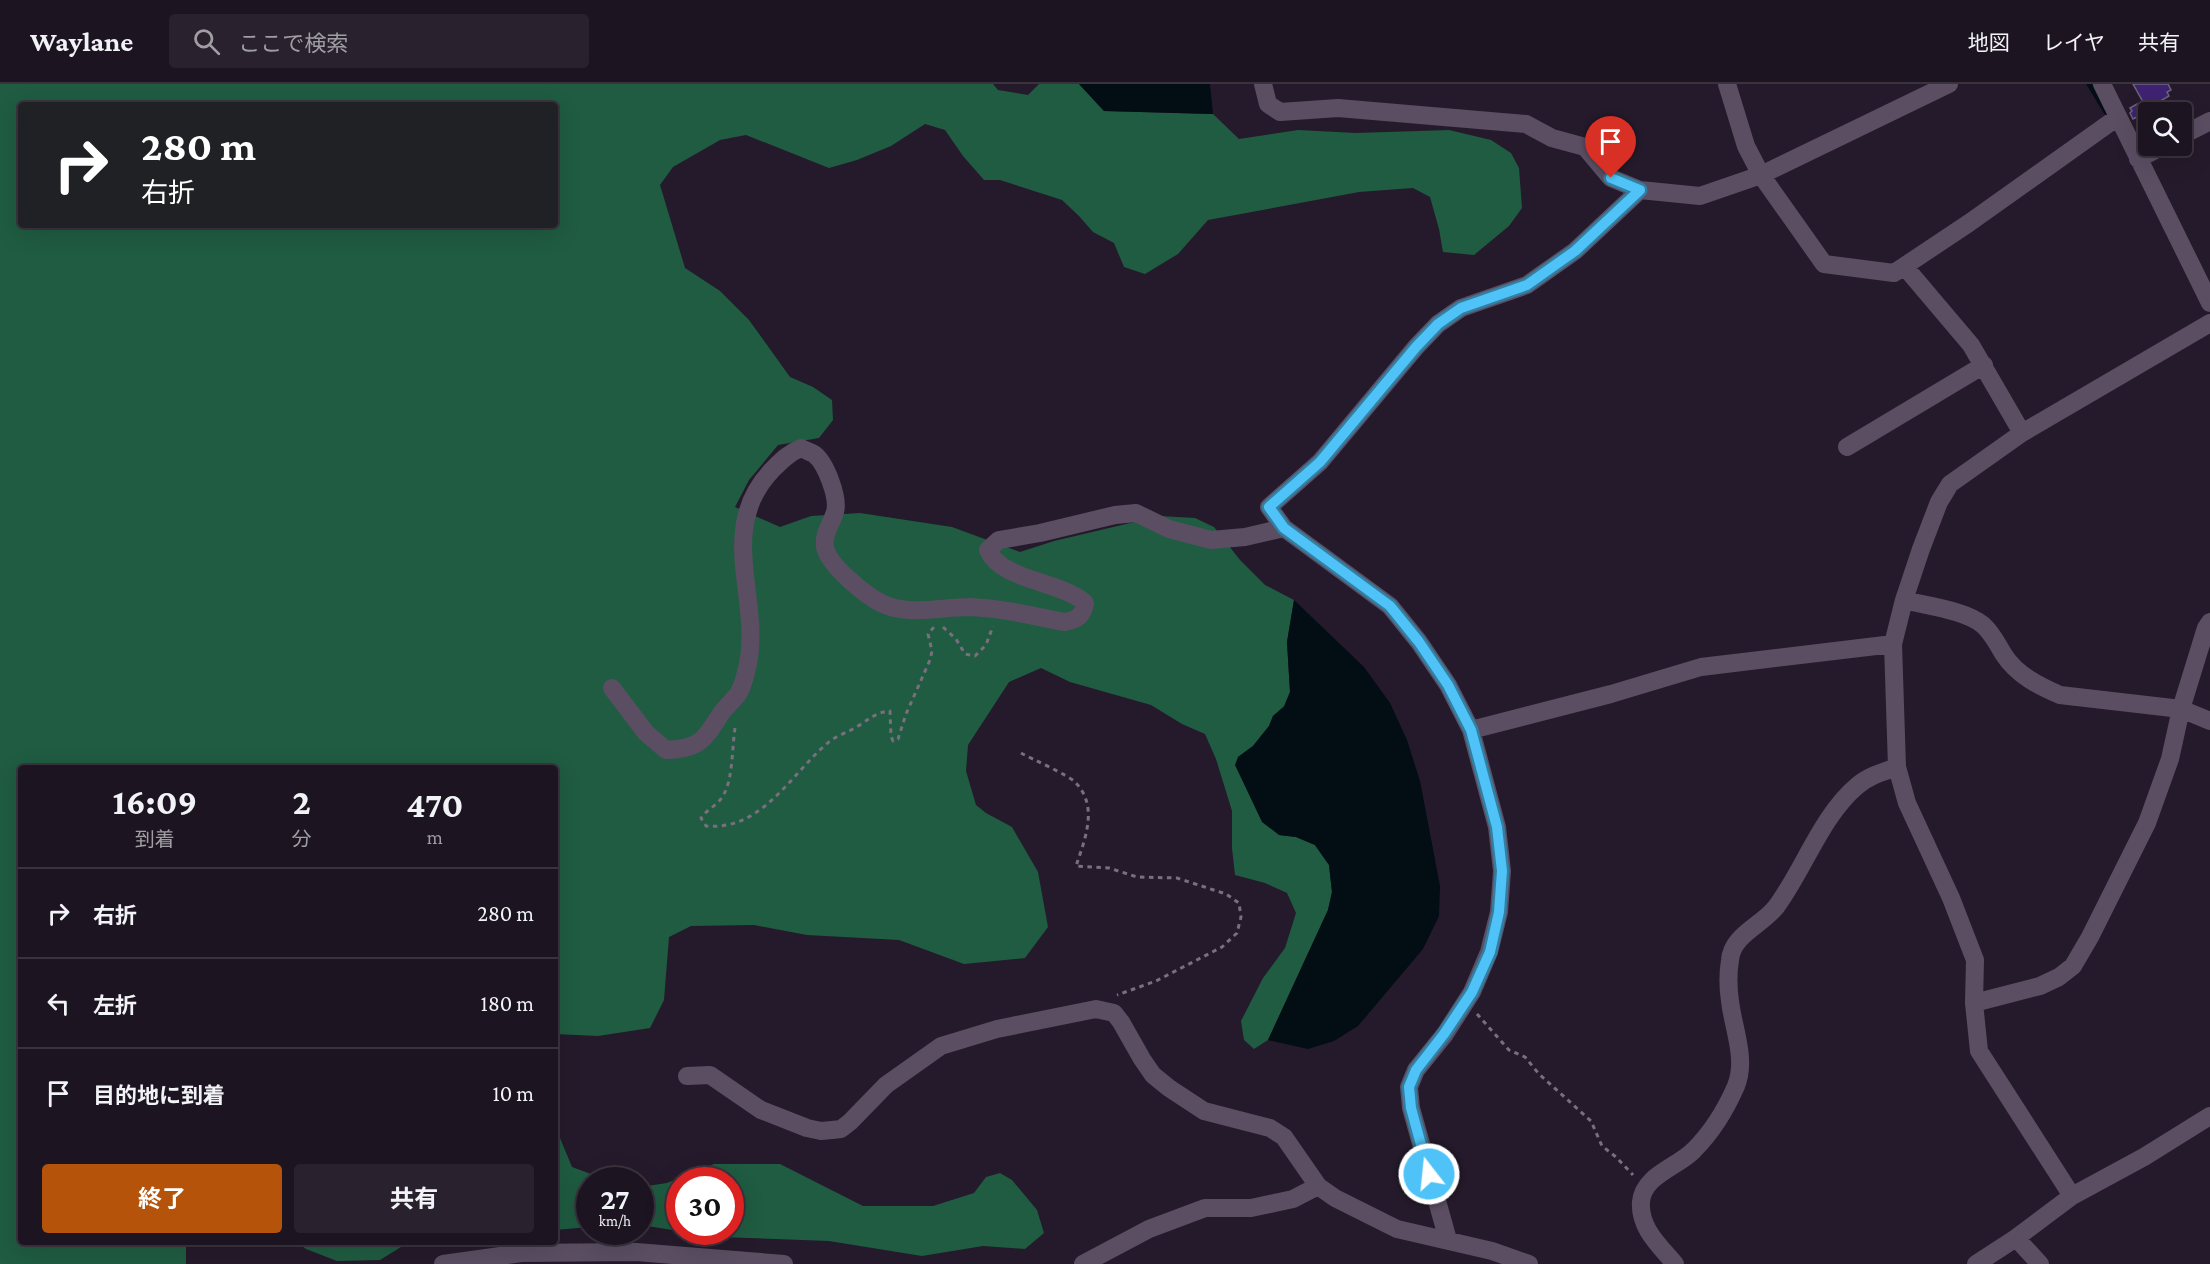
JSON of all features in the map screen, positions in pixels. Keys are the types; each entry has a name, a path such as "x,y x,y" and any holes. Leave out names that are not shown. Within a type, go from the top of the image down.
{"street":[{"path":"1263,84 1268,104 1280,112 1338,108 1526,124 1552,138 1585,147 1611,178 1640,190 1700,196 1761,175 1949,84"},
{"path":"1727,84 1746,146 1761,175 1824,264 1894,273 2118,117"},
{"path":"2102,84 2210,303"},
{"path":"2192,131 2210,122"},
{"path":"2138,159 2144,156"},
{"path":"1448,1240 1411,1108 1409,1087 1416,1070 1472,992 1490,952 1499,912 1502,871 1497,827 1471,730 1448,685 1419,642 1390,606 1284,528 1269,507 1320,462 1438,324 1461,308 1527,285 1575,251 1640,190"},
{"path":"1905,267 1971,345 2022,433"},
{"path":"2072,1196 1979,1051 1974,1003 1975,960 1951,898 1907,803 1897,767 1893,644 1904,600 1939,501 1950,484 2022,433 2210,323"},
{"path":"1847,447 1984,365"},
{"path":"612,688 646,734 666,750 686,749 707,736 723,709 739,694 748,666 751,642 742,562 750,502 763,480 780,462 790,452 801,448 814,455 825,468 834,494 836,510 825,537 825,549 830,560 863,591 880,603 896,609 968,607 994,609 1064,622 1076,620 1083,612 1085,603 1076,594 1054,588 1005,568 991,558 988,550 999,540 1040,533 1114,515 1136,513 1169,529 1211,540 1245,537 1284,528"},
{"path":"1904,600 1970,616 1994,636 2002,653 2020,673 2042,688 2060,695 2181,709 2210,721"},
{"path":"1974,1003 2040,986 2059,977 2073,966 2147,823 2170,759 2181,709 2206,628 2210,622"},
{"path":"1471,730 1611,694 1701,666 1893,644"},
{"path":"1675,1264 1652,1238 1641,1217 1641,1201 1645,1188 1654,1179 1692,1152 1706,1138 1725,1109 1737,1083 1741,1067 1729,999 1732,946 1775,908 1839,804 1857,786 1876,774 1897,767"},
{"path":"687,1076 710,1075 761,1110 807,1128 821,1131 841,1129 886,1085 941,1046 997,1029 1096,1009 1106,1010 1114,1013 1142,1059 1154,1075 1169,1088 1204,1111 1238,1122 1270,1128 1284,1137 1318,1186 1335,1198 1397,1229 1492,1251 1529,1264"},
{"path":"1976,1264 2016,1238 2072,1196 2145,1157 2210,1116"},
{"path":"1083,1264 1149,1229 1205,1208 1251,1209 1293,1199 1318,1186"},
{"path":"2016,1238 2040,1264"},
{"path":"443,1264 520,1253 636,1252 784,1264"}],"path":[{"path":"735,726 728,783 719,802 706,810 701,819 706,826 722,827 740,822 759,810 831,740 880,712 890,711 891,736 893,741 898,739 906,714 930,660 932,651 928,634 934,627 943,627 956,639 965,654 975,656 986,645 993,631 994,609"},
{"path":"1021,753 1074,782 1086,800 1089,820 1076,866 1109,868 1137,877 1177,878 1226,894 1239,903 1241,917 1237,933 1222,947 1156,981 1112,996 1106,1010"},
{"path":"1466,1002 1509,1050 1525,1057 1539,1074 1591,1121 1602,1146 1616,1157 1645,1188"}],"green space":[{"path":"0,84 993,84 998,90 1028,95 1039,84 1079,84 1104,111 1213,114 1239,139 1298,130 1356,133 1449,130 1491,140 1511,153 1519,168 1522,208 1509,226 1474,255 1443,252 1430,197 1413,188 1359,192 1208,220 1178,254 1145,274 1124,267 1114,243 1093,232 1062,200 1000,180 984,180 945,130 925,124 891,146 857,160 829,168 746,135 720,140 673,167 660,185 685,268 720,291 749,320 790,377 813,387 832,400 833,420 819,438 778,445 749,480 735,507 780,527 811,516 860,513 952,527 1020,552 1054,541 1160,516 1195,518 1214,527 1240,560 1265,585 1294,600 1287,642 1290,692 1284,706 1273,716 1269,726 1253,746 1238,757 1279,835 1296,837 1315,845 1329,865 1332,892 1328,910 1268,1040 1254,1049 1244,1040 1241,1021 1263,978 1285,948 1296,913 1287,893 1265,883 1235,875 1232,811 1216,759 1205,734 1182,724 1151,705 1070,682 1041,668 1009,682 968,745 966,771 976,805 1012,827 1038,872 1048,927 1025,958 964,964 899,940 807,935 754,925 691,926 669,937 664,1000 650,1028 598,1036 558,1034 558,765 18,765 18,1245 186,1245 186,1264 0,1264"},
{"path":"558,1133 572,1167 576,1168 576,1228 558,1230"},
{"path":"714,1164 780,1164 863,1206 933,1206 974,1193 986,1177 1000,1173 1012,1180 1037,1210 1044,1233 1025,1249 983,1246 922,1256 829,1241 744,1238 744,1167 707,1167"},
{"path":"666,1183 666,1229 654,1227 654,1185"},
{"path":"300,1245 404,1245 380,1260 337,1261"}],"shaded area":[{"path":"1079,84 1210,84 1213,114 1104,111"},
{"path":"1294,600 1364,667 1390,703 1407,740 1420,781 1440,886 1439,916 1423,949 1358,1026 1334,1041 1308,1049 1268,1040 1328,910 1332,892 1329,865 1315,845 1296,837 1279,835 1262,822 1235,765 1238,757 1253,746 1269,726 1273,716 1284,707 1290,692 1287,642"}],"building":[{"path":"2133,84 2168,84 2171,90 2167,92 2169,96 2159,102 2143,102"},
{"path":"2137,104 2138,116 2133,119 2130,108"}],"waterway":[{"path":"2089,84 2106,112"}],"route":[{"path":"1429,1174 1411,1108 1409,1087 1416,1070 1472,992 1490,952 1499,912 1502,871 1497,827 1471,730 1448,685 1419,642 1390,606 1284,528 1269,507 1320,462 1438,324 1461,308 1527,285 1575,251 1640,190 1611,178"}]}
